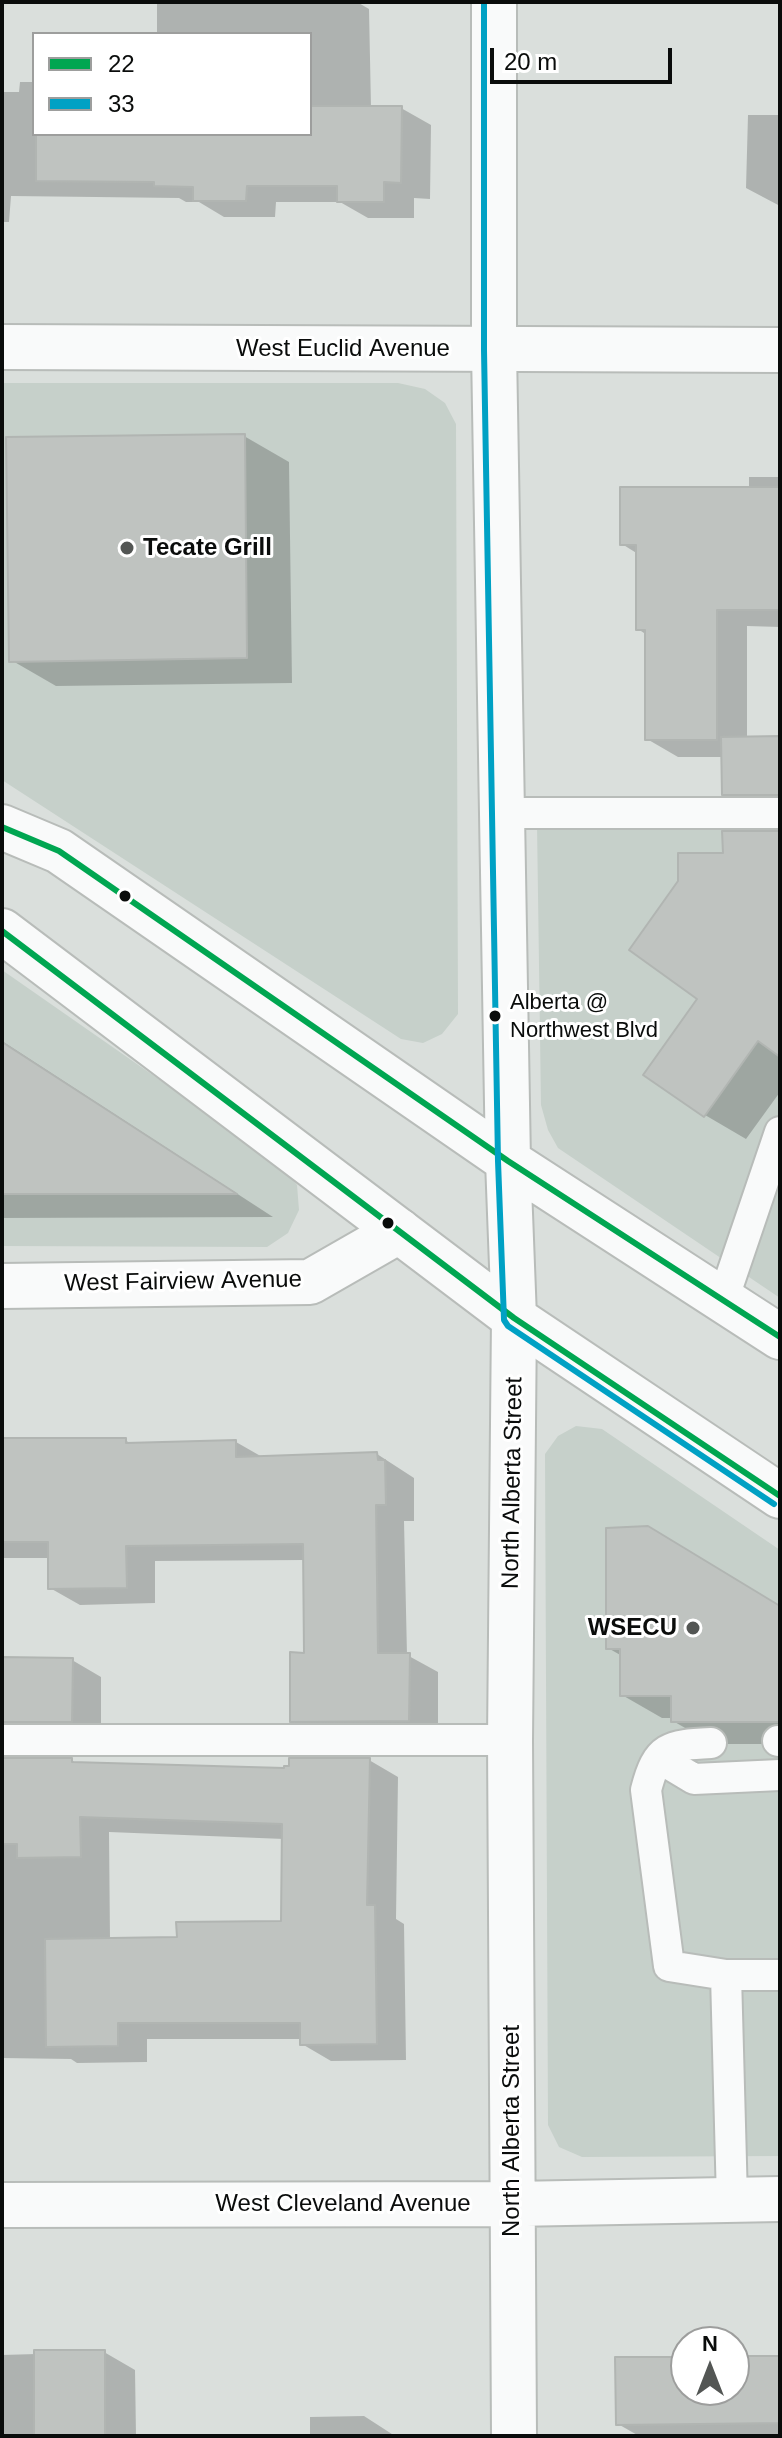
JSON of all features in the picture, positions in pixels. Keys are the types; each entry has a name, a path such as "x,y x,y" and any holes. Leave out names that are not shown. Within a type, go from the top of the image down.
{"main road":[{"name":"North Alberta Street","path":"494,2 494,350 508,1161 514,1318 510,1740 514,2436"},
{"name":"West Euclid Avenue","path":"2,347 780,350"},
{"path":"2,827 59,851 508,1161 780,1337"},
{"path":"2,931 514,1318 780,1496"},
{"name":"West Fairview Avenue","path":"2,1286 310,1282 399,1231"},
{"name":"West Cleveland Avenue","path":"2,2205 513,2204 780,2199"}],"lane":[{"path":"502,813 780,813"},
{"path":"723,1300 780,1132"},
{"path":"2,1740 510,1740"},
{"path":"711,1743 676,1744 659,1758 646,1790 669,1966 726,1975 780,1975"},
{"path":"659,1758 694,1779 780,1775"},
{"path":"726,1975 732,2200"}],"shaded area":[{"path":"2,383 398,383 425,389 445,403 456,424 458,1014 442,1034 423,1043 401,1039 2,780"},
{"path":"537,824 780,826 780,1298 558,1148 548,1130 541,1105"},
{"path":"2,970 279,1163 297,1185 299,1210 288,1233 267,1247 2,1246"},
{"path":"576,1426 602,1429 780,1550 780,2156 582,2157 559,2147 548,2125 545,1454 558,1436"}],"building":[{"path":"312,106 402,106 401,183 384,182 384,202 337,202 337,186 247,186 246,201 193,201 193,187 154,186 154,182 36,181 36,136 312,136"},
{"name":"Tecate Grill","path":"245,434 247,658 9,662 6,437"},
{"path":"620,487 780,487 780,610 717,610 717,740 645,740 645,630 636,630 636,545 620,545"},
{"path":"780,736 780,795 722,795 721,737"},
{"path":"722,831 780,831 780,1057 758,1041 704,1117 643,1075 697,999 629,950 678,881 678,853 723,853"},
{"path":"2,1042 237,1194 2,1194"},
{"path":"2,1438 126,1438 126,1443 236,1440 236,1457 377,1452 378,1460 385,1460 386,1505 376,1505 378,1653 410,1653 409,1721 290,1722 290,1652 304,1653 303,1544 126,1546 127,1588 48,1589 48,1542 2,1542"},
{"name":"WSECU","path":"648,1526 780,1606 780,1722 671,1722 671,1696 620,1696 620,1649 606,1649 606,1528"},
{"path":"2,1657 73,1658 72,1722 2,1722"},
{"path":"2,1758 72,1758 72,1762 284,1768 289,1766 289,1758 370,1758 367,1905 375,1905 377,2044 300,2045 300,2023 118,2023 118,2046 46,2047 45,1939 177,1937 176,1922 281,1921 282,1824 80,1817 81,1857 17,1858 17,1844 2,1844"},
{"path":"34,2350 105,2350 105,2436 34,2436"},
{"path":"750,2356 780,2356 780,2423 616,2425 615,2357 670,2357 670,2406 750,2406"}],"transit line":[{"name":"33","path":"484,2 484,350 498,1161 504,1320 508,1326 774,1504"},
{"name":"22","path":"2,827 59,851 508,1161 780,1337"},
{"name":"22","path":"2,931 514,1318 780,1496"}],"place":[{"name":"Tecate Grill","path":"127,548"},
{"name":"Alberta @ Northwest Blvd","path":"495,1016"},
{"name":"WSECU","path":"693,1628"}]}
